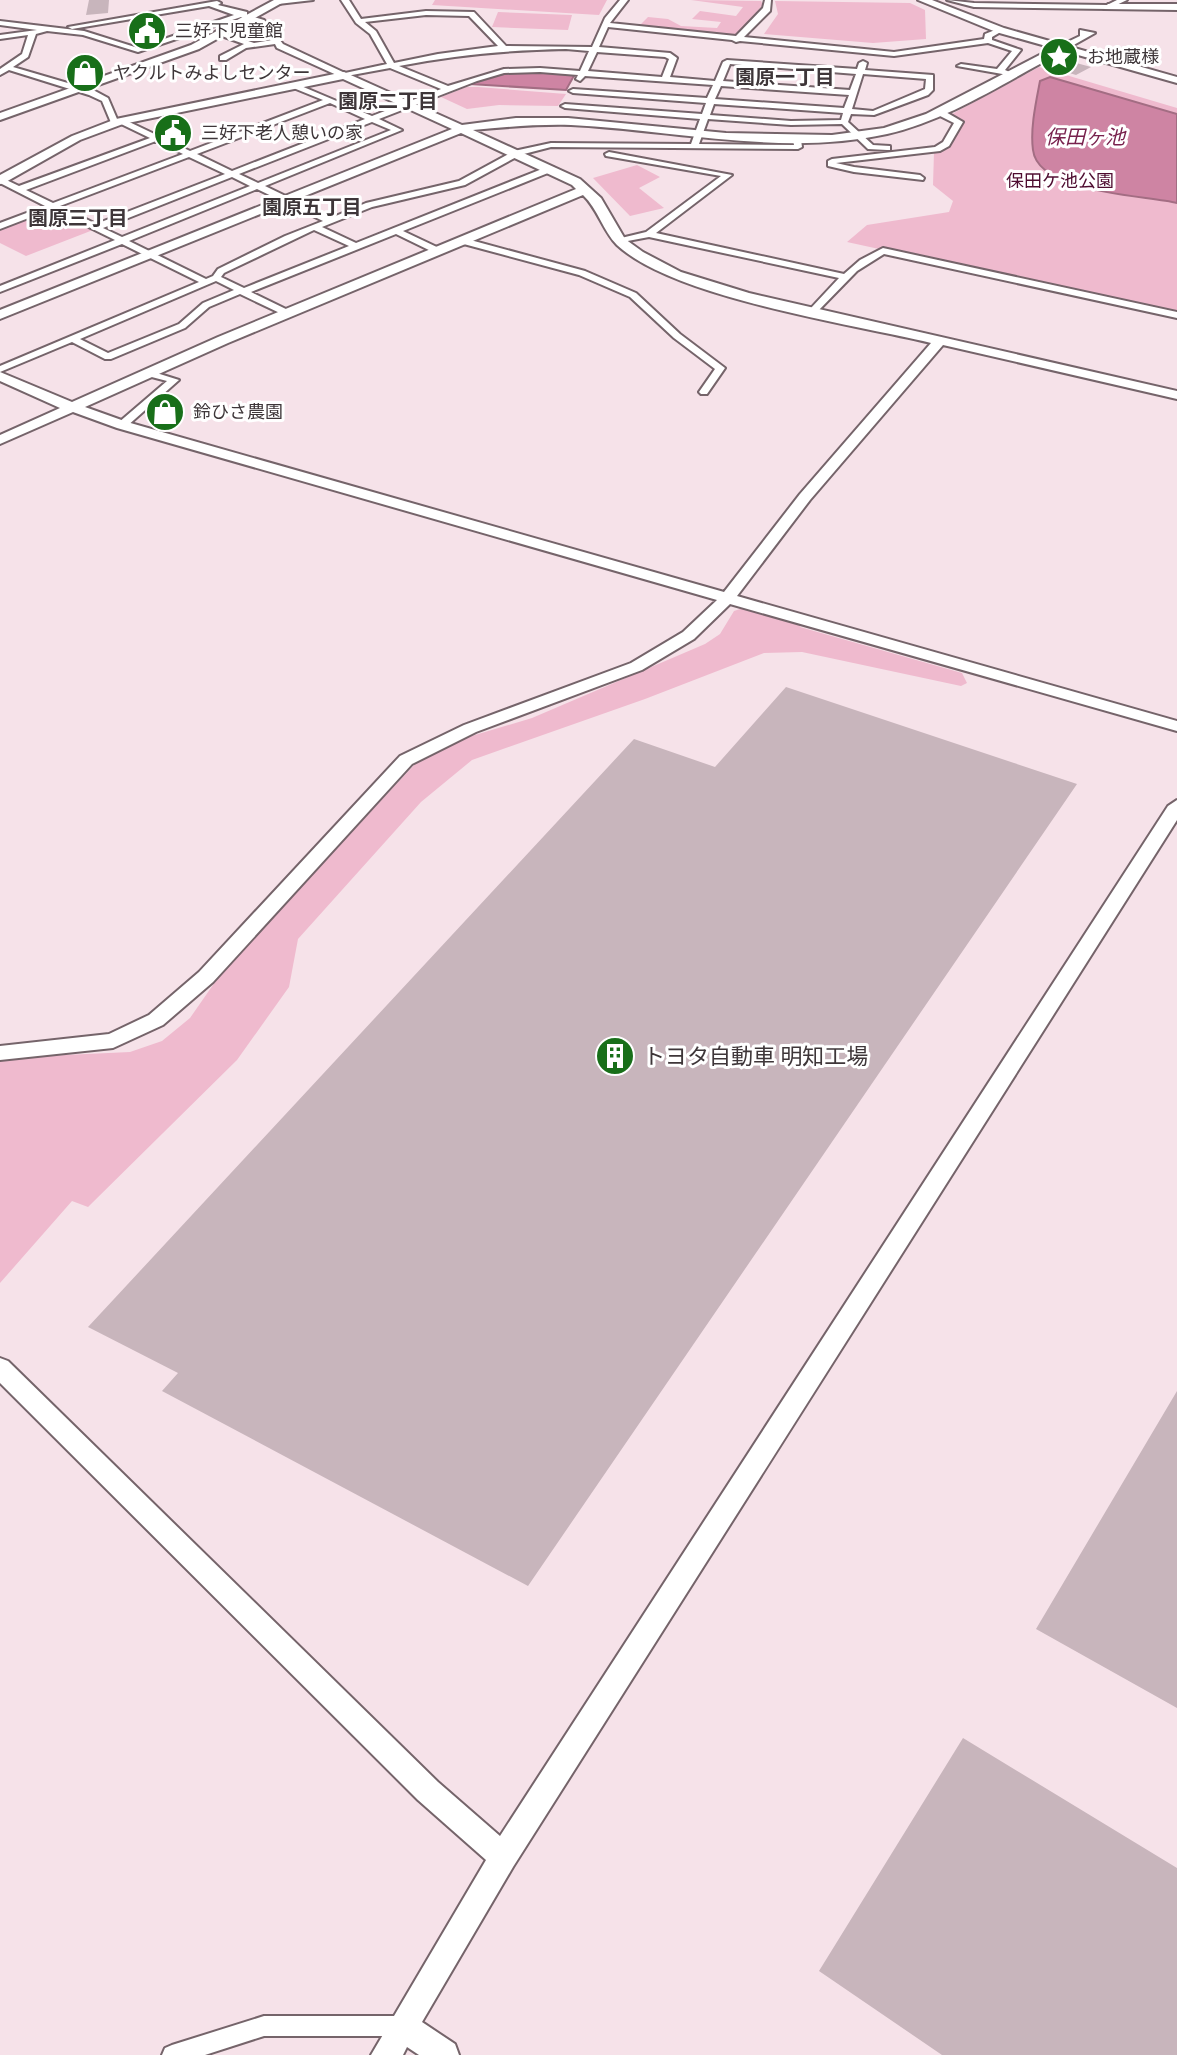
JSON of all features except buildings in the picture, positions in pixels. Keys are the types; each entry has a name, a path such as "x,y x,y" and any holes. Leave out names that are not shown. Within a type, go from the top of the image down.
{"street":[{"path":"167,0 180,10"},
{"path":"0,37 229,0"},
{"path":"0,117 151,64 224,32 272,2 309,0"},
{"path":"345,0 359,21 373,33 392,66 450,90"},
{"path":"557,122 624,0"},
{"path":"923,0 1060,49 1177,80"},
{"path":"951,0 974,5 1056,3 1177,7"},
{"path":"1108,7 1123,0"},
{"path":"736,40 767,9 768,1"},
{"path":"209,4 247,16 266,26 275,42"},
{"path":"359,21 426,13 471,14 504,48"},
{"path":"0,23 104,38 138,50 247,16"},
{"path":"608,25 736,40 904,54 988,41 1017,50 1005,72"},
{"path":"210,26 252,44"},
{"path":"988,41 988,36 1000,30"},
{"path":"4,70 25,55 33,33"},
{"path":"0,315 464,128 514,120 797,140 859,136 913,124 941,113 1005,72 1085,36"},
{"path":"745,48 754,41"},
{"path":"223,58 252,44 275,42 517,153 550,169 597,201 620,241 653,264 696,282 1177,395"},
{"path":"0,180 76,138 117,122 344,75 504,48 596,49 670,56 673,58 665,79"},
{"path":"138,50 138,55 151,64"},
{"path":"844,122 867,51"},
{"path":"694,147 717,83 727,62 736,55"},
{"path":"573,91 874,113 909,102 929,90 930,77 727,62"},
{"path":"961,66 1005,72"},
{"path":"4,70 78,89 105,100 117,122 260,185 331,221"},
{"path":"97,227 504,71 583,73 853,93"},
{"path":"0,289 398,130 294,85"},
{"path":"0,226 329,101"},
{"path":"565,106 791,123 844,122 871,147 924,149 946,144 959,122 941,113"},
{"path":"20,189 155,139"},
{"path":"0,369 211,280 221,271 314,227 369,205 462,183 517,153 556,145 798,147 797,140"},
{"path":"556,145 559,150 622,156 728,175 649,234 620,241"},
{"path":"920,178 892,172 843,169 832,166 832,161 923,152 924,149"},
{"path":"71,338 108,357 182,326 206,305 550,169"},
{"path":"0,180 150,254 287,313"},
{"path":"0,440 287,313 584,190"},
{"path":"314,227 355,246"},
{"path":"397,231 438,251"},
{"path":"649,234 846,277"},
{"path":"463,241 582,273 633,295 677,336 720,368 704,392"},
{"path":"814,310 870,256 883,251 1177,315"},
{"path":"0,1053 113,1041 156,1020 206,977 406,760 439,740 648,661 690,634 726,596 806,496 940,341"},
{"path":"122,425 174,380 147,373"},
{"path":"0,376 70,407 122,425 1177,726"},
{"path":"386,2055 503,1857 1177,806"},
{"path":"0,1368 428,1791 503,1857"},
{"path":"172,2055 264,2026 403,2026 444,2055"}],"green space":[{"path":"435,0 607,0 599,15 432,5"},
{"path":"691,0 761,1 763,5 734,37 637,28 648,17 668,19 681,26 717,28 721,22 692,19 700,11 736,16 743,7"},
{"path":"775,1 910,3 925,10 926,39 873,43 764,34 778,14"},
{"path":"498,12 572,15 568,30 492,27"},
{"name":"保田ケ池公園","path":"1039,67 1177,108 1177,314 847,242 867,225 949,212 953,201 933,185 934,152 942,152 963,123 950,115"},
{"path":"466,87 566,94 558,106 499,105 467,109 441,97"},
{"path":"637,165 660,177 639,188 664,208 630,216 593,178"},
{"path":"52,209 93,230 26,256 0,243 0,229"},
{"path":"746,607 801,624 800,627 962,673 967,683 961,686 802,652 764,653 472,760 421,802 298,939 289,987 237,1060 88,1207 72,1201 0,1283 0,1058 130,1052 162,1041 190,1018 222,972 417,762 465,738 532,718 705,644 720,634 734,611"}],"water":[{"path":"521,71 575,74 566,90 470,84 486,77"},
{"name":"保田ヶ池","path":"1050,77 1177,114 1177,203 1072,184 1039,164 1033,150 1034,116 1040,81"}],"place":[{"name":"三好下児童館","path":"147,31"},
{"name":"お地蔵様","path":"1059,57"},
{"name":"ヤクルトみよしセンター","path":"85,73"},
{"name":"三好下老人憩いの家","path":"173,133"},
{"name":"鈴ひさ農園","path":"165,412"},
{"name":"トヨタ自動車 明知工場","path":"615,1056"}],"district":[{"name":"園原一丁目","path":"785,77"},
{"name":"園原二丁目","path":"388,101"},
{"name":"園原五丁目","path":"312,207"},
{"name":"園原三丁目","path":"78,218"}]}
